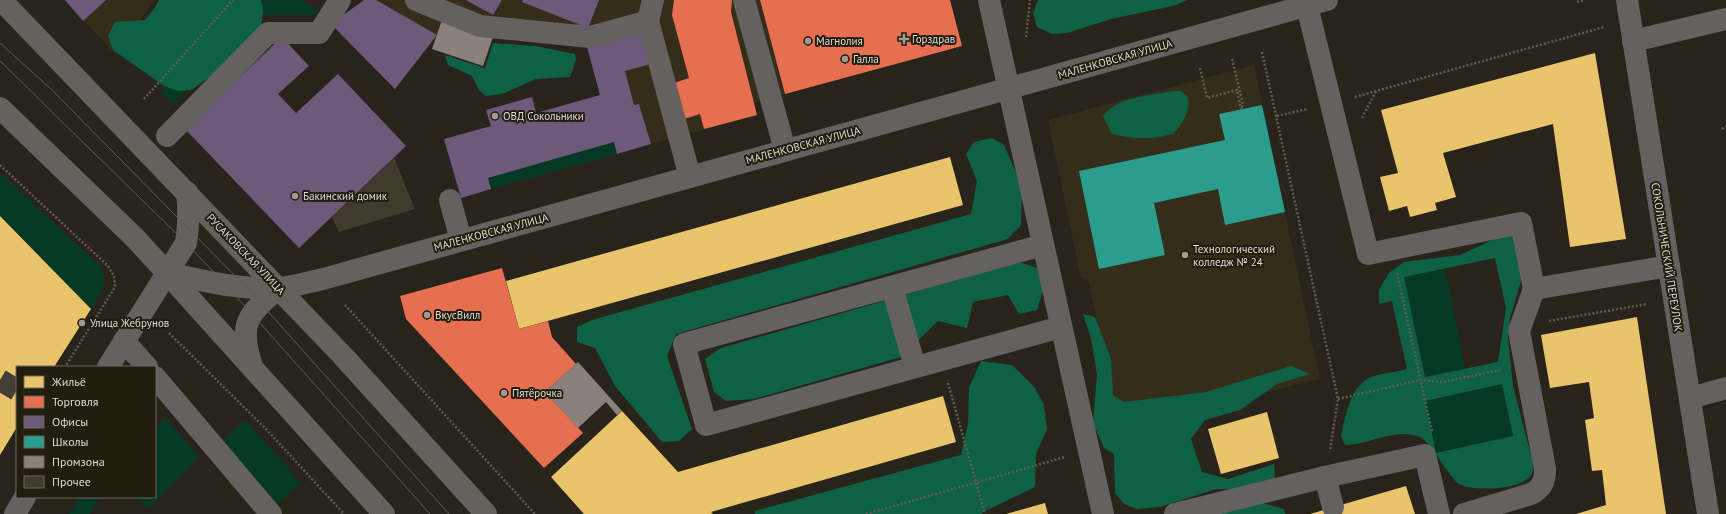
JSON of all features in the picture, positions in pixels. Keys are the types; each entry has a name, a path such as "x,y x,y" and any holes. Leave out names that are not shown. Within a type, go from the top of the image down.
{"main road":[{"name":"РУСАКОВСКАЯ УЛИЦА","path":"1,0 344,356 486,514"},
{"path":"0,108 168,272 384,514"}],"street":[{"path":"167,136 268,33 320,33 340,0"},
{"path":"416,0 480,26 590,37 648,22"},
{"path":"653,0 648,22 690,177"},
{"path":"744,0 785,150"},
{"path":"989,0 1103,514"},
{"name":"СОКОЛЬНИЧЕСКИЙ ПЕРЕУЛОК","path":"1627,0 1708,514"},
{"path":"1317,3 1330,103 1368,254 1521,223 1534,289 1520,326 1525,365 1545,469 1545,478 1538,490 1530,494 1464,514"},
{"name":"МАЛЕНКОВСКАЯ УЛИЦА","path":"279,288 323,279 1317,3"},
{"path":"1633,42 1726,18"},
{"path":"109,366 186,243 190,211 186,192"},
{"path":"450,200 461,240"},
{"path":"1043,245 684,344 706,424 1061,327"},
{"path":"1534,289 1669,266"},
{"path":"168,272 227,286 279,288"},
{"path":"892,287 915,367"},
{"path":"252,366 245,346 245,329 252,314 260,303 279,288"},
{"path":"124,341 146,366"},
{"path":"156,378 271,514"},
{"path":"1690,398 1726,388"},
{"path":"1175,514 1325,477 1425,455 1439,514"},
{"path":"1325,477 1333,507"},
{"path":"15,514 24,498"}],"path":[{"path":"144,99 233,0"},
{"path":"1026,37 1030,0"},
{"path":"1577,2 1585,0"},
{"path":"1277,116 1330,103 1604,27"},
{"path":"1262,52 1338,399 1325,477"},
{"path":"1200,68 1207,98 1237,90 1241,109 1243,104 1232,59"},
{"path":"1722,129 1726,126"},
{"path":"0,165 108,266 114,276 115,287 66,366"},
{"path":"1392,249 1436,453 1425,455"},
{"path":"1520,326 1647,304"},
{"path":"344,305 535,514"},
{"path":"169,333 266,428 344,514"},
{"path":"942,360 985,514"},
{"path":"1338,399 1420,380 1443,382 1525,365"},
{"path":"866,514 1088,450"}],"shaded area":[{"path":"65,0 155,0 116,55"},
{"path":"364,0 760,0 785,94 754,103 757,115 651,144 639,104 634,105 625,71 641,31 442,20 437,35 395,89 331,24"},
{"name":"Технологический колледж № 24","path":"1254,65 1320,379 1121,428 1088,280 1081,279 1048,120"}],"green space":[{"path":"159,0 261,0 263,11 261,27 217,72 191,90 178,91 164,86 113,50 108,36 115,22 145,20"},
{"path":"248,0 301,0 318,10 316,15 259,15 174,103 161,92"},
{"path":"1038,0 1187,0 1173,6 1111,19 1067,33 1052,34 1037,27 1033,13"},
{"path":"493,43 535,46 575,54 576,60 570,77 536,79 502,94 486,96 479,90 472,76 448,65 445,55 485,68"},
{"path":"1173,91 1181,91 1188,97 1188,108 1180,126 1173,134 1142,138 1112,134 1103,116 1116,105 1135,98"},
{"path":"992,138 1004,145 1022,186 1021,225 1008,239 676,334 667,356 692,429 679,441 662,442 615,386 595,348 577,342 577,327 592,320 971,214 977,181 966,154 974,142"},
{"path":"614,142 617,154 491,189 488,178"},
{"path":"0,173 102,268 104,280 102,289 91,309 0,216"},
{"path":"1503,235 1513,236 1521,281 1510,318 1508,338 1513,386 1533,463 1533,469 1532,474 1526,480 1509,487 1486,489 1466,487 1459,484 1429,445 1420,437 1411,434 1392,435 1345,445 1341,436 1347,411 1353,395 1358,388 1371,377 1407,369 1392,301 1379,304 1379,290 1389,273 1404,262 1460,255","holes":["1495,258 1506,308 1498,362 1425,377 1404,277","1502,384 1513,436 1436,453 1425,401"]},
{"path":"1019,262 1040,269 1043,290 1037,310 1019,314 1008,295 973,302 967,328 938,321 901,357 754,399 726,401 714,392 705,359 721,348"},
{"path":"1445,268 1465,369 1425,377 1404,277"},
{"path":"1083,314 1095,317 1111,359 1113,395 1124,402 1206,392 1291,366 1310,374 1277,384 1240,410 1205,420 1191,439 1202,472 1228,479 1274,464 1275,478 1254,490 1216,489 1160,507 1137,509 1124,504 1115,493 1114,454 1104,448 1093,423 1097,375 1091,338"},
{"path":"981,361 1012,365 1035,388 1044,405 1047,429 1036,454 1035,487 983,512 982,514 755,514 755,511 961,455 968,424 969,388"},
{"path":"1502,384 1513,436 1436,453 1425,401"},
{"path":"165,417 199,457 149,508 134,498 156,498 156,430"},
{"path":"245,420 301,483 276,504 221,442"},
{"path":"79,498 100,498 90,514 69,514"},
{"path":"1259,502 1284,509 1285,514 1213,514"}],"building: Жильё":[{"path":"1595,53 1626,239 1570,247 1553,124 1443,153 1456,197 1435,203 1437,210 1410,217 1407,206 1389,211 1380,177 1398,173 1381,110"},
{"path":"950,157 963,205 519,329 506,281"},
{"path":"0,216 91,309 55,366 16,366 16,429 0,455"},
{"path":"1637,317 1666,514 1576,514 1606,505 1602,470 1592,471 1585,420 1594,418 1589,382 1550,388 1541,335"},
{"path":"943,396 956,442 711,512 713,514 584,514 551,477 622,411 678,472"},
{"path":"1267,412 1279,458 1221,474 1208,429"},
{"path":"1406,486 1415,514 1310,514"},
{"path":"1045,503 1048,514 1006,514"}],"building: Торговля":[{"path":"674,0 732,0 731,12 757,115 704,129 700,114 681,120 671,84 689,78 672,15"},
{"name":"Галла","path":"760,0 950,0 962,46 785,94"},
{"path":"502,268 519,329 548,321 552,337 576,364 545,392 583,433 544,468 406,319 400,296"}],"building: Офисы":[{"path":"65,0 106,0 83,21"},
{"path":"364,0 376,0 437,35 395,89 331,24"},
{"path":"466,0 502,0 493,15"},
{"path":"523,0 599,0 588,28 522,2"},
{"path":"642,31 651,64 625,71 634,105 639,104 651,144 617,154 614,142 488,178 491,189 461,198 444,139 491,126 486,110 532,97 536,113 600,95 587,47"},
{"path":"282,37 309,66 278,94 296,113 338,74 406,146 299,248 185,129"}],"building: Школы":[{"path":"1262,105 1285,212 1225,225 1218,189 1154,203 1165,255 1099,269 1079,171 1225,140 1219,114"}],"building: Промзона":[{"path":"442,20 493,37 483,66 432,49"},
{"path":"578,362 622,411 617,415 606,402 578,428 545,392"}],"building: Прочее":[{"path":"394,158 415,209 339,232 332,217"}],"tunnel":[{"path":"0,380 16,389"}],"tram line":[{"path":"0,43 52,90 247,288 449,514"},
{"path":"0,61 186,243 227,286 430,514"}],"place":[{"name":"Горздрав","path":"904,39"},
{"name":"Магнолия","path":"808,41"},
{"name":"Галла","path":"845,59"},
{"name":"ОВД Сокольники","path":"495,116"},
{"name":"Бакинский домик","path":"295,196"},
{"name":"Технологический колледж № 24","path":"1185,255"},
{"name":"ВкусВилл","path":"427,315"},
{"name":"Улица Жебрунов","path":"82,323"},
{"name":"Пятёрочка","path":"504,393"}]}
